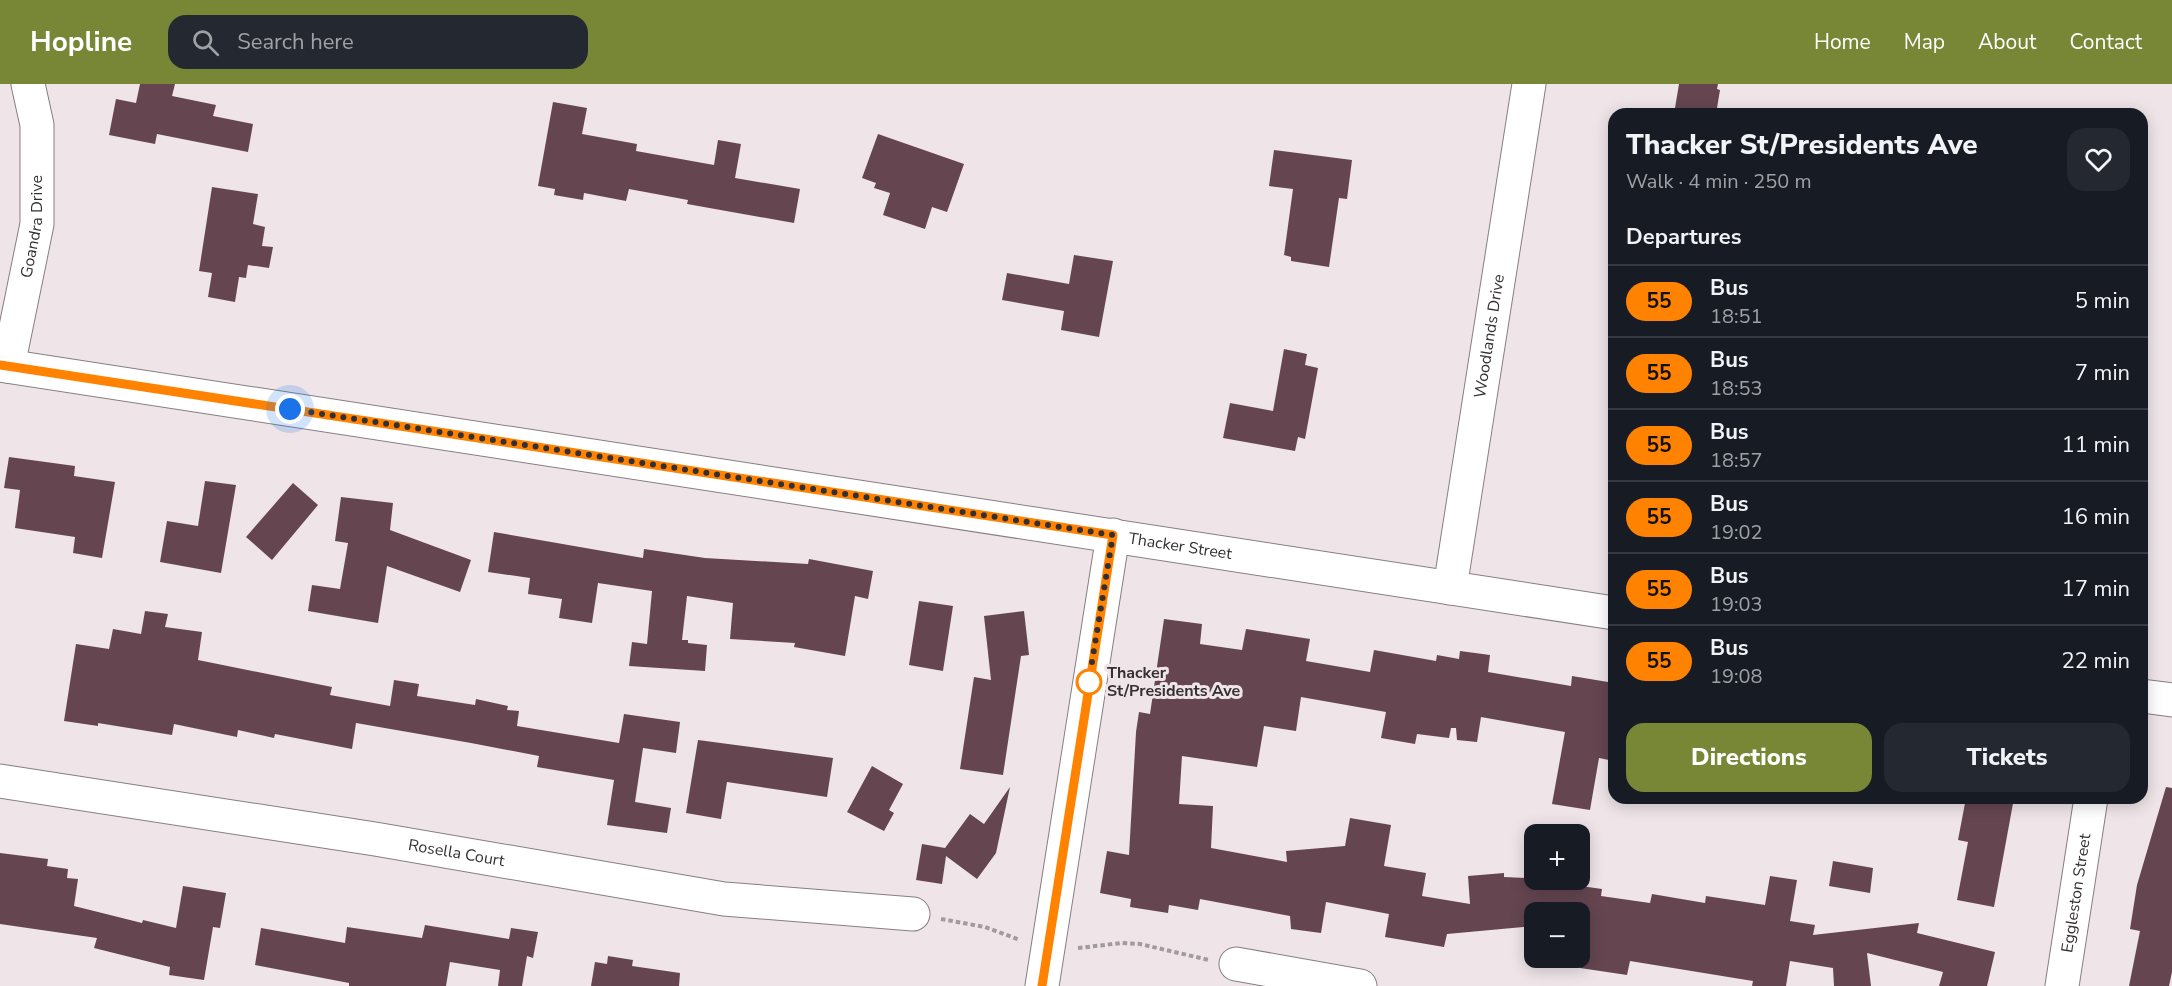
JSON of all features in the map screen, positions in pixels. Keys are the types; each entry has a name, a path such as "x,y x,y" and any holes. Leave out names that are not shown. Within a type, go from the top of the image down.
{"street":[{"name":"Goandra Drive","path":"4,365 37,224 37,125 28,84"},
{"name":"Woodlands Drive","path":"1450,588 1529,84"},
{"name":"Thacker Street","path":"4,365 1608,612"},
{"path":"1041,986 1113,535"},
{"path":"2148,697 2172,700"},
{"name":"Rosella Court","path":"0,781 375,839 724,899 912,914"},
{"name":"Eggleston Street","path":"2062,986 2090,804"},
{"path":"1236,964 1360,986"}],"path":[{"path":"912,914 968,923 1018,940 1048,946 1073,948 1122,943 1140,944 1236,964"}],"building":[{"path":"140,84 175,84 172,96 216,105 213,116 253,124 248,152 157,134 155,144 109,135 116,99 136,103"},
{"path":"1679,84 1718,84 1717,89 1720,90 1717,108 1675,108"},
{"path":"553,102 587,108 582,134 637,144 636,151 714,165 718,140 741,144 735,178 800,189 794,223 687,204 688,200 629,189 626,201 584,193 583,200 554,195 555,189 538,186"},
{"path":"878,134 964,164 947,212 932,207 925,229 883,215 890,193 874,188 876,183 862,178"},
{"path":"1274,150 1352,160 1347,199 1339,198 1329,267 1291,261 1291,257 1284,255 1293,189 1269,186"},
{"path":"212,187 258,194 253,224 265,227 262,246 273,247 269,268 248,265 246,278 239,277 235,302 208,297 212,273 199,271"},
{"path":"1074,255 1113,261 1099,337 1061,330 1064,311 1002,300 1007,273 1069,284"},
{"path":"1284,349 1307,354 1305,365 1318,368 1305,439 1298,437 1295,451 1223,438 1230,403 1273,411"},
{"path":"9,457 75,466 74,476 115,482 102,558 73,553 75,537 15,528 20,490 4,488"},
{"path":"205,481 236,485 221,573 160,562 167,521 198,526"},
{"path":"293,483 318,505 272,560 246,537"},
{"path":"341,497 393,503 390,530 471,560 460,592 387,566 378,623 308,611 312,585 340,589 348,543 335,541"},
{"path":"494,532 643,558 644,549 705,558 808,564 809,559 873,571 868,599 855,596 845,656 794,647 795,643 730,639 733,603 687,596 682,640 707,645 705,671 629,666 632,642 647,644 652,591 598,583 592,623 559,618 562,599 528,594 530,578 488,572"},
{"path":"919,601 953,606 943,671 909,665"},
{"path":"145,611 168,614 165,627 202,632 198,660 332,687 330,695 390,706 394,680 419,684 417,696 475,705 476,699 508,706 507,710 519,711 517,726 619,743 624,714 680,722 676,753 643,748 635,802 671,808 667,833 607,825 614,780 537,767 539,756 471,743 356,723 352,749 275,734 274,738 238,730 237,737 174,724 172,735 98,723 98,726 64,721 76,644 109,649 113,629 141,634"},
{"path":"1024,611 1029,655 1021,656 1003,775 960,769 974,677 991,680 984,616"},
{"path":"1164,619 1202,624 1200,644 1242,650 1246,629 1310,639 1306,661 1370,672 1374,650 1436,661 1437,655 1459,659 1460,651 1490,655 1488,672 1571,686 1572,676 1608,682 1608,760 1599,758 1590,810 1552,804 1565,732 1481,717 1477,742 1457,740 1456,728 1451,728 1449,738 1417,734 1415,744 1381,738 1386,712 1301,697 1296,731 1264,726 1257,767 1182,756 1179,804 1213,806 1211,848 1287,862 1286,851 1345,846 1350,818 1391,825 1384,866 1426,873 1422,896 1470,904 1468,876 1504,873 1504,877 1524,878 1524,890 1590,890 1590,887 1602,889 1601,896 1650,903 1652,894 1705,903 1706,896 1765,905 1770,876 1797,880 1790,921 1815,925 1813,935 1919,923 1917,933 1995,952 1987,986 1939,986 1943,972 1867,953 1871,986 1834,986 1833,968 1790,961 1786,986 1752,986 1753,981 1630,961 1627,975 1580,968 1590,968 1590,902 1524,902 1524,927 1447,934 1444,947 1385,937 1389,914 1326,902 1321,933 1291,929 1290,916 1200,899 1198,910 1169,905 1168,913 1130,907 1131,899 1100,893 1107,851 1129,855 1139,712 1150,714"},
{"path":"698,740 833,758 827,797 727,782 721,819 686,813"},
{"path":"872,766 903,784 889,810 894,813 884,831 847,812"},
{"path":"1010,787 996,853 977,879 946,856 942,884 916,880 922,844 945,848 970,814 984,824"},
{"path":"2166,787 2172,788 2172,972 2169,986 2129,986 2140,931 2130,929 2137,885"},
{"path":"1965,804 2013,804 1994,907 1957,900 1968,842 1958,840"},
{"path":"0,853 48,859 47,866 68,869 67,878 78,879 74,906 142,923 143,920 176,928 183,886 226,893 220,928 213,927 204,980 169,975 170,967 94,948 97,938 0,924"},
{"path":"1833,861 1873,868 1870,893 1829,886"},
{"path":"425,925 509,939 511,928 538,932 533,958 527,956 522,986 498,986 500,970 450,962 446,986 349,986 349,983 255,965 261,928 345,943 347,927 422,938"},
{"path":"608,956 633,960 632,966 680,973 679,986 591,986 595,962 607,964"}],"bus line":[{"name":"55","path":"0,365 1113,535 1077,751 1042,986"}],"place":[{"name":"Thacker St/Presidents Ave","path":"1089,682"}],"route":[{"path":"290,409 1113,535 1088,686 1089,682"}]}
